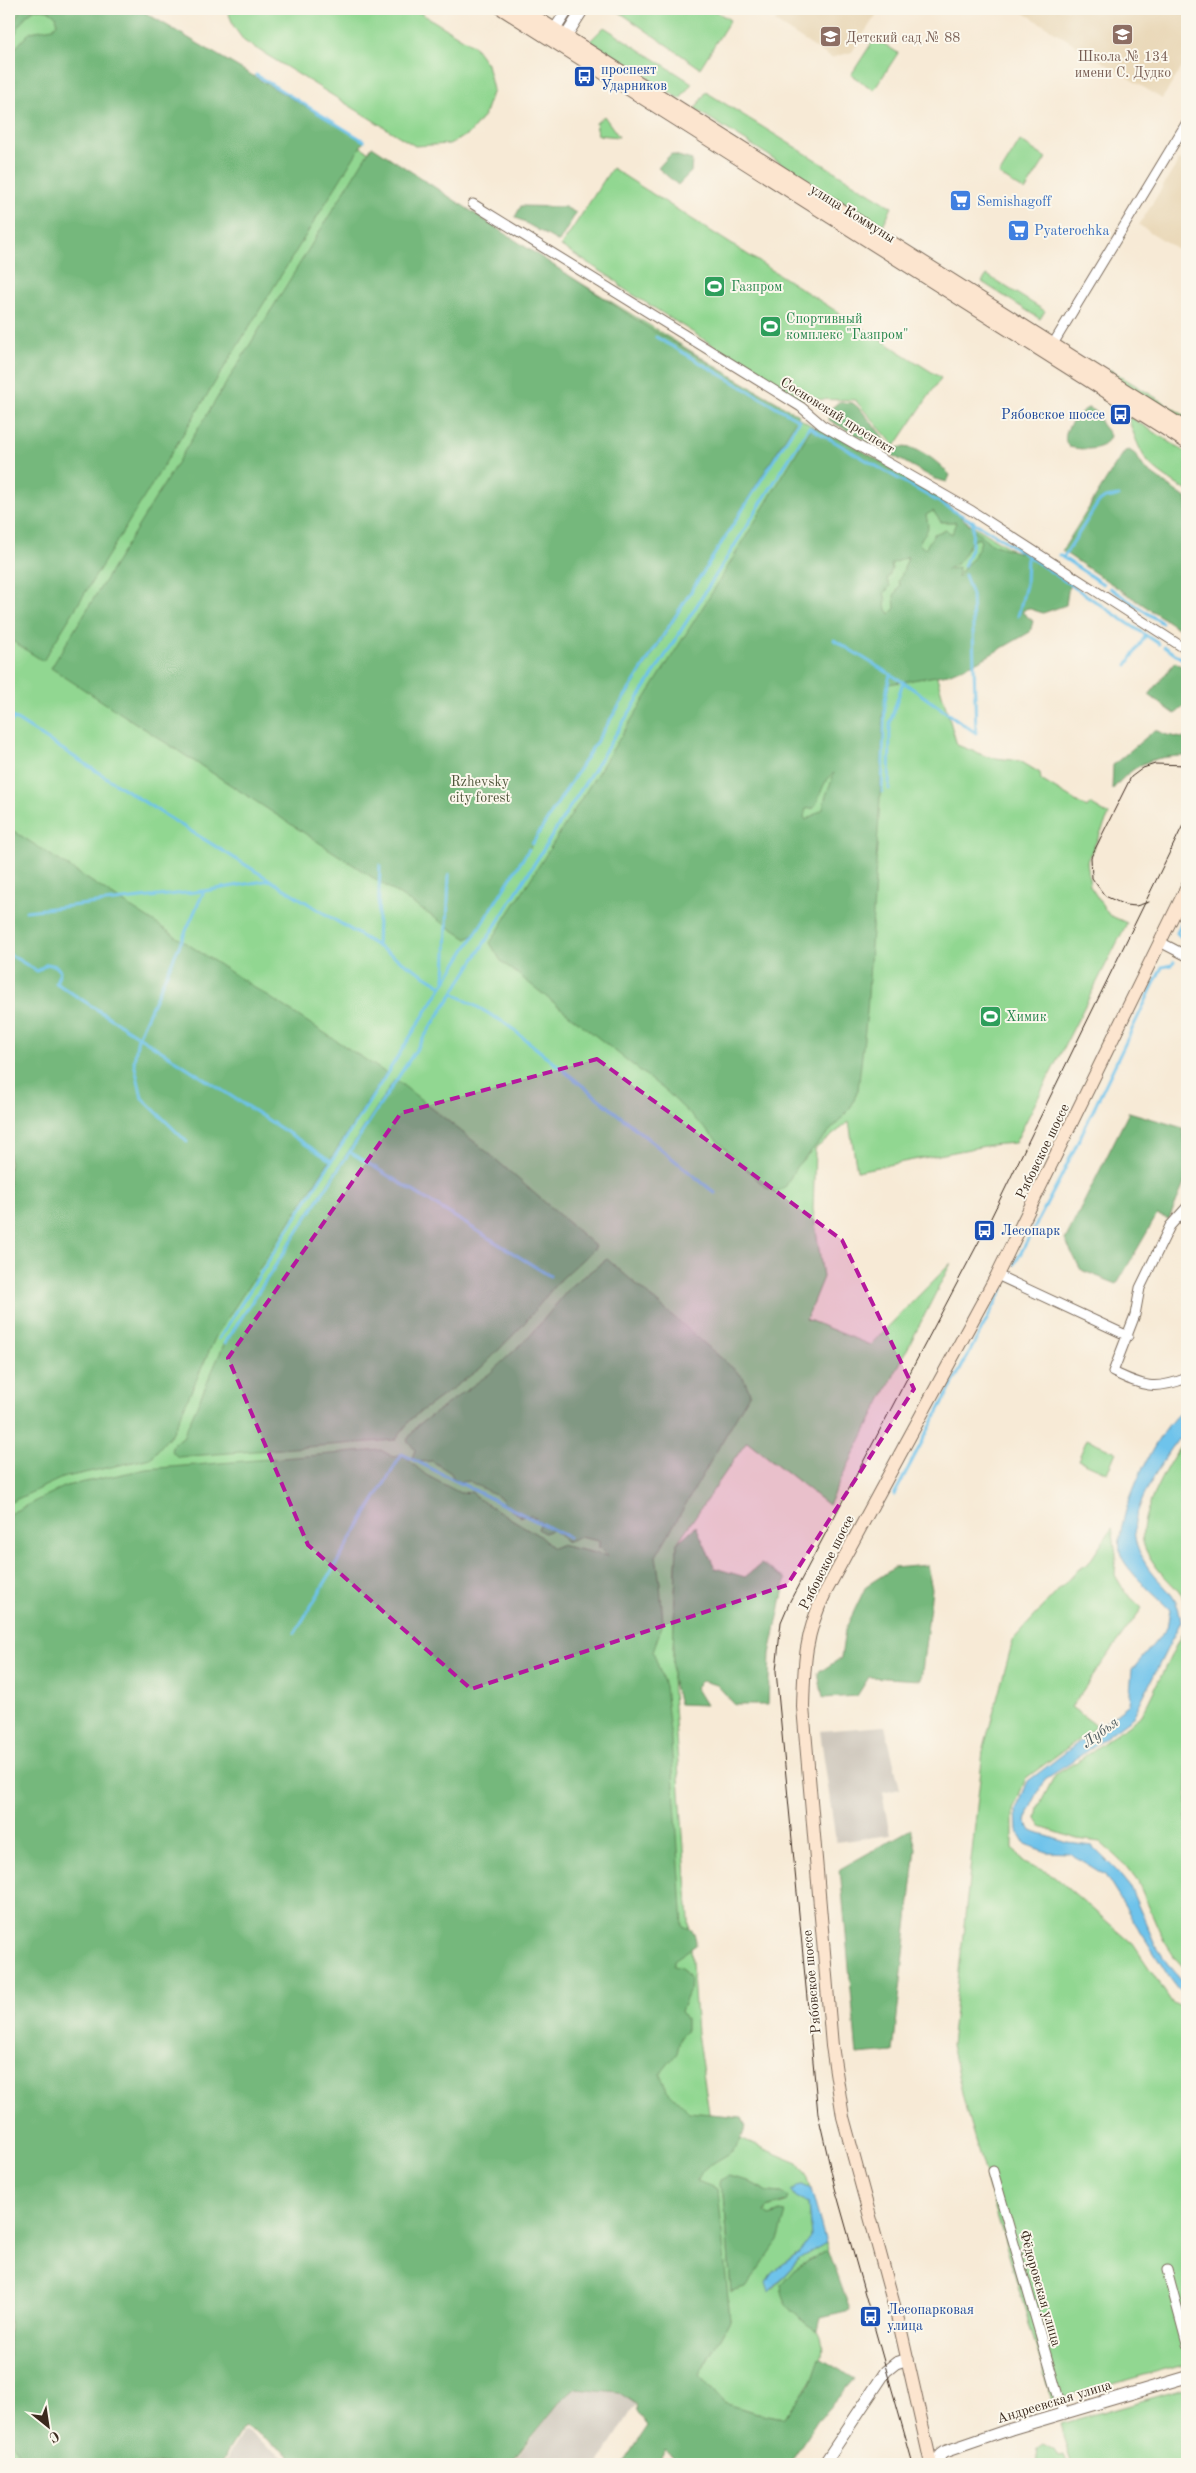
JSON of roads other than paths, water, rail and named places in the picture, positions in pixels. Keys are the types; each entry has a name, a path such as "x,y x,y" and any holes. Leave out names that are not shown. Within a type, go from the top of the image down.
{"main road":[{"name":"улица Коммуны","path":"502,9 559,36"},
{"name":"улица Коммуны","path":"523,9 559,36 1050,349 1187,443"},
{"name":"улица Коммуны","path":"1050,349 1187,429"},
{"name":"Рябовское шоссе","path":"931,2464 908,2359 843,2118 832,2046 803,1707 804,1660 814,1615 824,1593 997,1275 1187,887"}],"street":[{"path":"559,36 568,9"},
{"path":"559,36 583,9"},
{"path":"1050,349 1187,122"},
{"name":"Сосновский проспект","path":"473,204 801,407 822,425 972,511 1187,650"},
{"path":"1160,942 1187,956"},
{"path":"1187,1206 1170,1226 1140,1288 1128,1336 1113,1372 1143,1386 1164,1385 1187,1378"},
{"path":"997,1275 1128,1336"},
{"name":"Фёдоровская улица","path":"993,2171 1063,2413"},
{"path":"1167,2270 1187,2344"},
{"path":"824,2464 886,2371 896,2363 908,2359"},
{"name":"Андреевская улица","path":"938,2464 940,2455 944,2452 1063,2413 1187,2377"}],"water":[{"name":"Лубья","path":"1187,1407 1187,1428 1149,1485 1138,1510 1134,1526 1139,1552 1150,1570 1176,1602 1181,1621 1133,1717 1069,1764 1045,1779 1028,1812 1026,1822 1031,1831 1068,1843 1092,1846 1116,1870 1130,1887 1155,1944 1167,1963 1181,1979 1187,1981 1187,1993 1179,1990 1169,1977 1105,1875 1069,1853 1046,1852 1025,1844 1017,1830 1016,1810 1028,1781 1129,1704 1132,1670 1167,1628 1170,1610 1128,1567 1120,1552 1120,1537 1131,1496 1151,1452 1163,1432"},
{"path":"802,2185 811,2189 826,2243 800,2258 769,2292 766,2283 772,2272 798,2254 811,2237 808,2203 795,2197 791,2191 797,2186"}],"waterway":[{"path":"256,75 364,141"},
{"path":"532,844 799,420 656,337"},
{"path":"225,1343 453,993 809,427 999,537 1159,644"},
{"path":"1063,558 1098,503 1105,498 1119,496"},
{"path":"964,566 972,546 973,521"},
{"path":"1018,616 1026,585 1027,555"},
{"path":"1059,555 1103,584"},
{"path":"965,575 972,595 976,733"},
{"path":"1110,588 1162,623"},
{"path":"1127,665 1146,635"},
{"path":"834,640 903,682 976,733"},
{"path":"1164,647 1187,662"},
{"path":"882,792 885,700 890,674"},
{"path":"889,789 890,723 903,682"},
{"path":"9,715 163,814 442,986"},
{"path":"9,725 14,718"},
{"path":"219,1339 529,849"},
{"path":"377,946 380,865"},
{"path":"445,980 449,874"},
{"path":"187,1142 142,1098 134,1062 138,1037 204,891 270,880"},
{"path":"26,911 203,891"},
{"path":"1182,945 1185,941 1177,933 1187,912"},
{"path":"9,954 37,971 47,964 56,966 60,971 56,983 330,1160"},
{"path":"1015,1264 1061,1177 1162,967 1172,965 1174,962"},
{"path":"453,993 505,1023 715,1193"},
{"path":"350,1152 550,1276"},
{"path":"894,1495 1003,1289"},
{"path":"295,1633 402,1454 568,1537"}],"tram line":[{"path":"1149,902 1136,906 1125,905 1105,896 1092,878 1091,857 1131,777 1143,768 1155,764 1187,765"},
{"path":"913,2464 835,2188 818,2114 776,1671 781,1622 790,1601 985,1230 1187,817"}],"place":[{"name":"Школа № 134 имени С. Дудко","path":"1123,34"},
{"name":"Детский сад № 88","path":"830,37"},
{"name":"проспект Ударников","path":"585,77"},
{"name":"Semishagoff","path":"961,201"},
{"name":"Pyaterochka","path":"1018,230"},
{"name":"Газпром","path":"715,286"},
{"name":"Cпортивный комплекс \"Газпром\"","path":"770,326"},
{"name":"Рябовское шоссе","path":"1121,414"},
{"name":"Химик","path":"990,1016"},
{"name":"Лесопарк","path":"985,1230"},
{"name":"Лесопарковая улица","path":"871,2317"}],"park label":[{"name":"Rzhevsky city forest","path":"480,790"}]}
